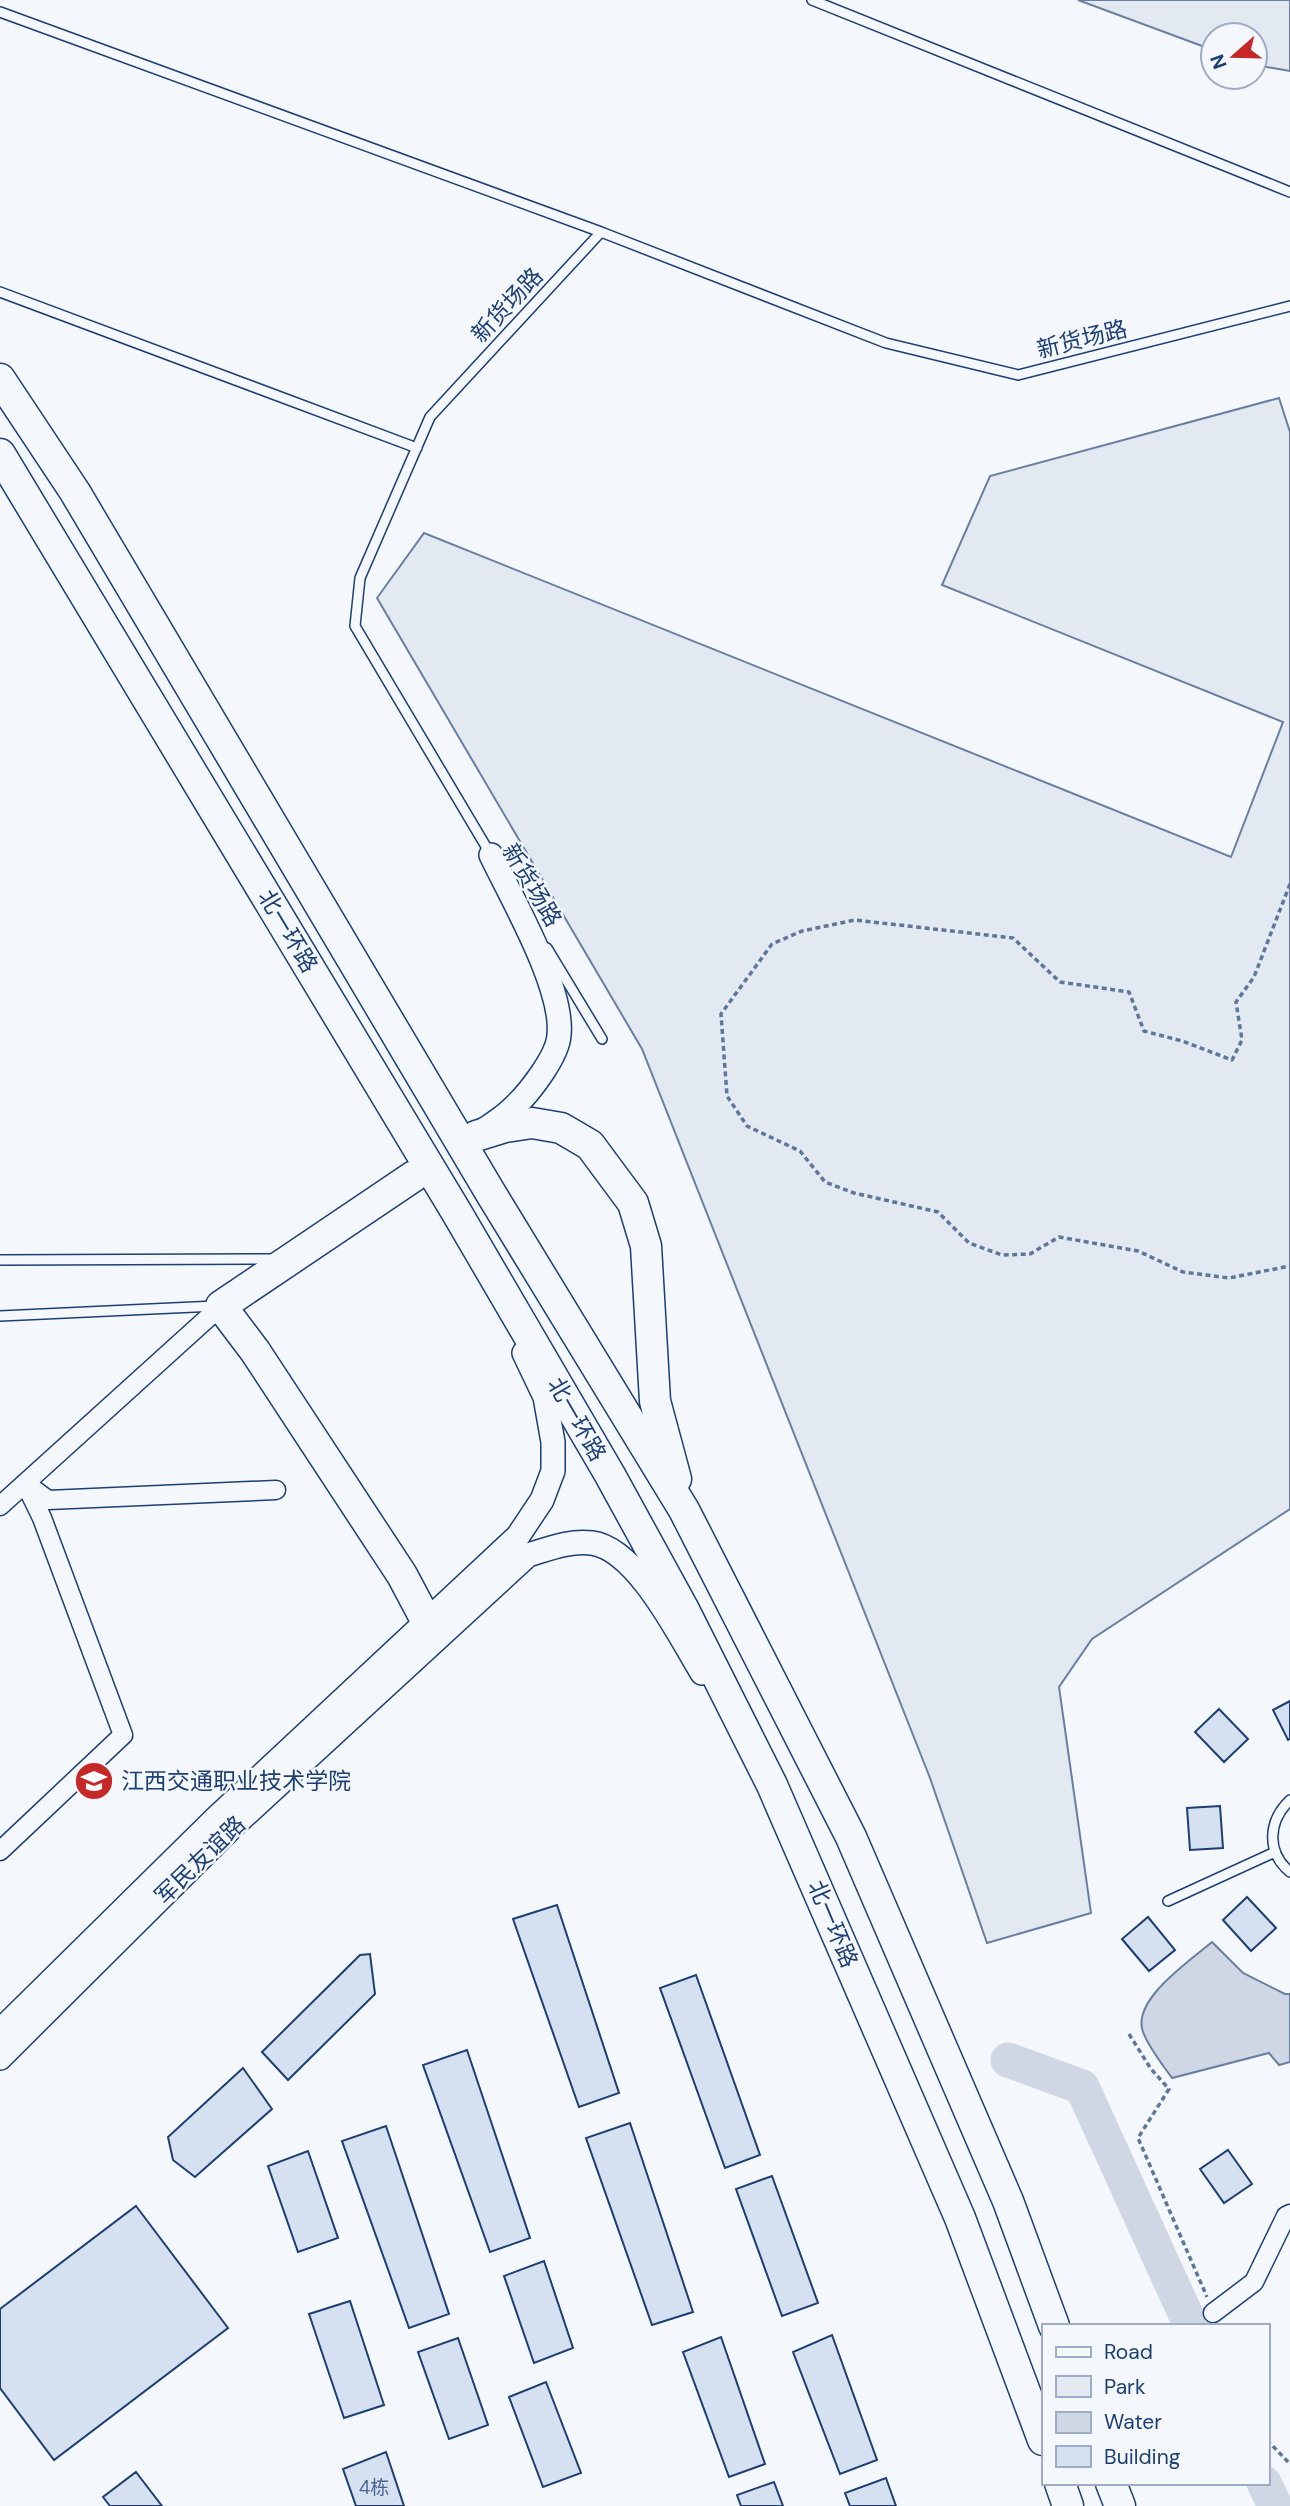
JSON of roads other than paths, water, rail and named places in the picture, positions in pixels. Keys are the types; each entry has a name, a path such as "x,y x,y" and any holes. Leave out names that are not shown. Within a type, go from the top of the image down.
{"highway":[{"name":"北一环路","path":"0,379 75,492 497,1204 684,1510 851,1837 1008,2201 1053,2324"},
{"name":"北一环路","path":"0,454 457,1213 610,1475 684,1610 772,1785 960,2218 1042,2437"},
{"path":"476,1136 532,1122 561,1128 590,1145 634,1203 646,1246 655,1401 684,1510"},
{"path":"414,1176 221,1306 255,1351 402,1575 432,1631"},
{"path":"1061,2485 1068,2506"},
{"path":"1112,2485 1120,2506"}],"street":[{"path":"476,1136 514,1108 554,1054 559,1036 559,1015 553,989 491,855"},
{"path":"432,1631 518,1536 542,1500 552,1471 553,1442 545,1397 457,1213"},
{"path":"0,1506 221,1306"},
{"path":"25,1483 48,1500 276,1490"},
{"path":"0,1851 123,1735 42,1518 25,1483"},
{"path":"432,1631 528,1555 562,1544 592,1543 611,1550 643,1577 772,1785"},
{"name":"军民友谊路","path":"0,2031 215,1819 432,1631"},
{"name":"军民友谊路","path":"0,2058 432,1631"},
{"path":"1213,2313 1254,2282 1275,2236 1286,2216 1290,2214"}],"lane":[{"path":"812,0 1290,192"},
{"path":"0,12 601,232"},
{"name":"新货场路","path":"602,1040 355,626 360,578 430,417 601,232 886,343 1018,375 1290,306"},
{"path":"0,292 417,447"},
{"path":"0,1260 292,1259"},
{"path":"0,1316 221,1306"},
{"path":"1290,1800 1278,1813 1272,1839 1275,1852 1290,1872"},
{"path":"1168,1901 1275,1852"}],"water":[{"path":"1212,1942 1243,1973 1290,1994 1290,2062 1279,2065 1269,2053 1172,2078 1152,2050 1143,2032 1142,2020 1146,2007 1154,1994 1177,1970"}],"waterway":[{"path":"1008,2060 1082,2087 1190,2324"},
{"path":"1265,2485 1275,2506"}],"tunnel":[{"path":"414,1176 476,1136"}],"place":[{"name":"江西交通职业技术学院","path":"94,1781"}]}
